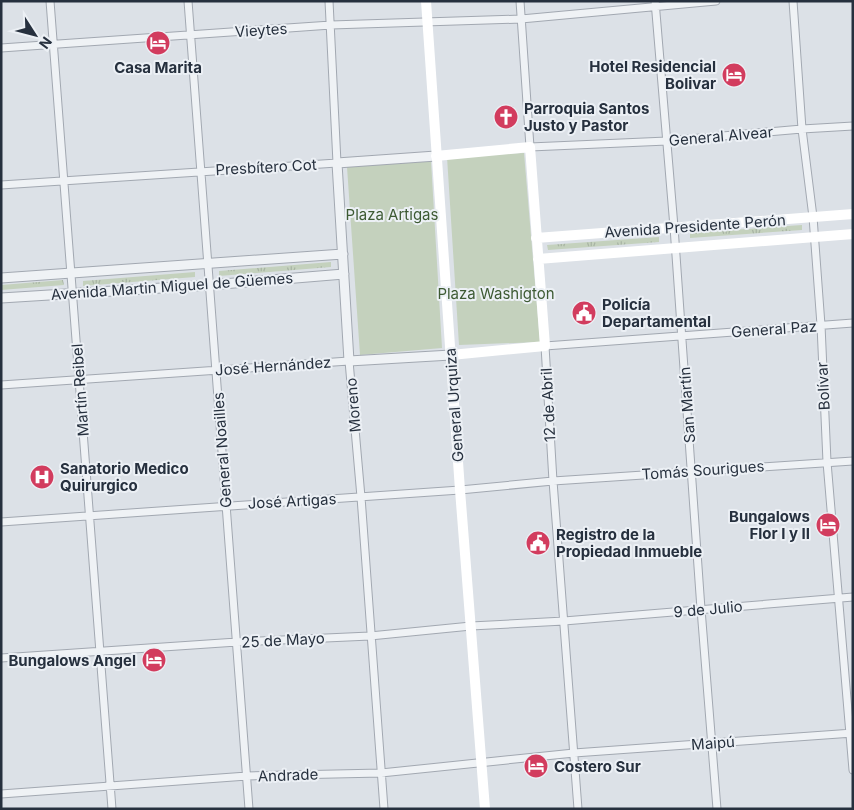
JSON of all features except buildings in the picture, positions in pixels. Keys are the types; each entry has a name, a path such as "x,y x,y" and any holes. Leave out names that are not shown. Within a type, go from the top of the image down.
{"main road":[{"name":"General Urquiza","path":"426,1 460,490 485,809"},
{"name":"Presbítero Cot","path":"436,156 530,147"},
{"name":"12 de Abril","path":"530,147 545,346"},
{"name":"Avenida Presidente Perón","path":"536,238 853,214"},
{"name":"Avenida Presidente Perón","path":"538,259 853,234"},
{"name":"José Hernández","path":"451,355 545,346"}],"street":[{"name":"Martín Reibel","path":"50,1 112,809"},
{"name":"General Noailles","path":"188,1 249,809"},
{"name":"Moreno","path":"329,1 349,361 384,809"},
{"name":"12 de Abril","path":"520,1 530,147"},
{"name":"Vieytes","path":"1,48 331,25 521,19 655,4 716,1"},
{"name":"Bolívar","path":"793,1 802,129 813,217 821,325 827,462 853,770"},
{"name":"San Martín","path":"655,4 676,248 717,809"},
{"name":"General Alvear","path":"530,147 667,141 853,126"},
{"name":"Presbítero Cot","path":"1,185 436,156"},
{"name":"Avenida Martin Miguel de Güemes","path":"1,278 343,254"},
{"name":"Avenida Martin Miguel de Güemes","path":"1,298 210,285 344,274"},
{"name":"General Paz","path":"545,346 853,324"},
{"name":"12 de Abril","path":"545,346 553,481 578,809"},
{"name":"José Hernández","path":"1,385 451,355"},
{"name":"Tomás Sourigues","path":"553,481 853,461"},
{"name":"José Artigas","path":"1,522 460,490 553,481"},
{"name":"9 de Julio","path":"564,621 853,596"},
{"name":"25 de Mayo","path":"1,658 100,650 370,636 471,626 564,621"},
{"name":"Maipú","path":"574,753 851,733"},
{"name":"Andrade","path":"1,794 247,776 382,772 574,753"}],"green space":[{"name":"Plaza Washigton","path":"524,153 540,342 459,345 447,157"},
{"name":"Plaza Artigas","path":"431,161 442,348 360,355 347,167"},
{"path":"802,225 802,230 690,238 690,233"},
{"path":"659,237 659,242 548,250 547,245"},
{"path":"331,262 331,267 219,276 219,271"},
{"path":"195,272 195,277 83,286 83,281"},
{"path":"63,280 64,285 1,290 1,285"}],"place":[{"name":"Casa Marita","path":"158,43"},
{"name":"Hotel Residencial Bolivar","path":"734,75"},
{"name":"Parroquia Santos Justo y Pastor","path":"506,117"},
{"name":"Policía Departamental","path":"584,313"},
{"name":"Sanatorio Medico Quirurgico","path":"42,477"},
{"name":"Bungalows Flor I y II","path":"828,525"},
{"name":"Registro de la Propiedad Inmueble","path":"538,543"},
{"name":"Bungalows Angel","path":"154,660"},
{"name":"Costero Sur","path":"536,766"}]}
